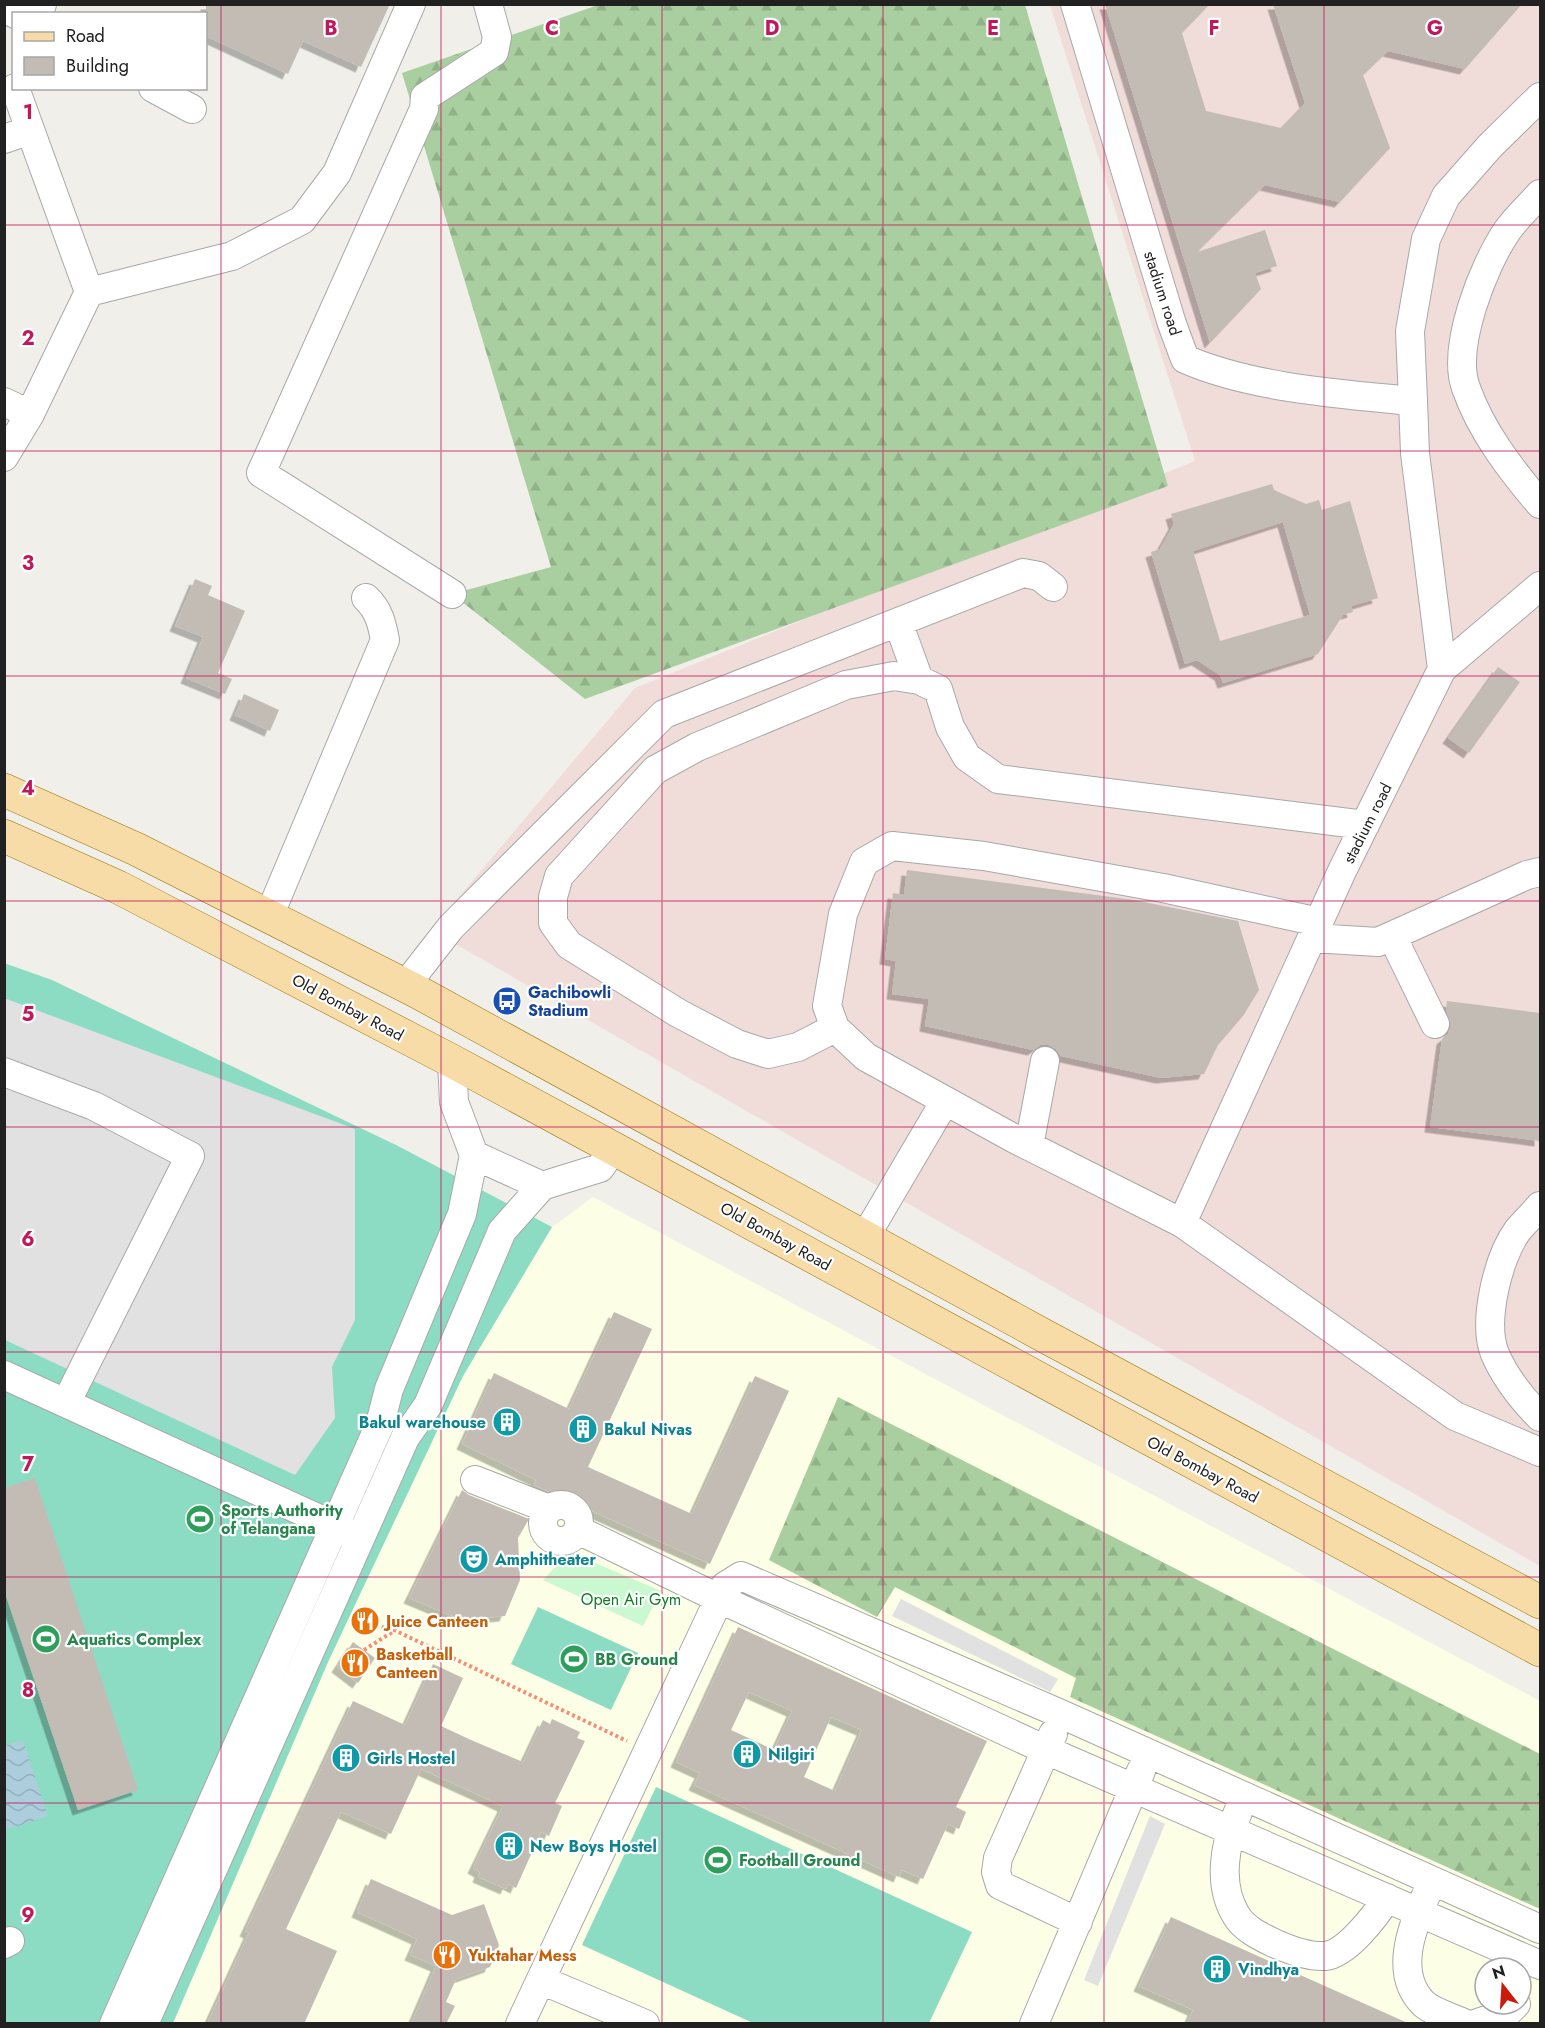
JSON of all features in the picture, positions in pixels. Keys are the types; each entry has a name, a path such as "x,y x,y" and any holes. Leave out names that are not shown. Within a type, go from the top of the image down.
{"main road":[{"path":"4,790 136,849 405,986 1540,1602"},
{"name":"Old Bombay Road","path":"4,836 118,886 452,1061 1540,1650"},
{"path":"531,1104 553,1066"}],"street":[{"path":"89,292 232,256 302,220 337,173 411,4"},
{"path":"452,594 261,473 424,109 425,97 494,52 497,38 488,4"},
{"name":"stadium road","path":"1075,4 1172,324 1185,359 1214,372 1337,394 1413,401"},
{"path":"12,90 17,135 89,292"},
{"path":"157,90 192,109"},
{"path":"1442,669 1415,453 1410,331 1426,239 1446,196 1490,146 1540,97"},
{"path":"1540,194 1506,232 1473,299 1461,358 1465,387 1485,429 1514,474 1540,504"},
{"path":"4,458 30,414 89,292"},
{"path":"4,402 30,414"},
{"path":"405,986 451,927 664,714 1023,573 1039,576 1053,586"},
{"path":"1442,669 1540,586"},
{"path":"269,916 385,640 381,620 374,605 366,598"},
{"path":"898,622 919,680"},
{"name":"stadium road","path":"1182,1223 1315,930 1442,669"},
{"path":"835,1028 798,1047 768,1054 737,1044 678,1013 569,945 553,923 553,897 559,876 655,770 697,747 753,722 846,685 894,676 919,680 938,689 950,727 967,757 999,779 1365,825"},
{"path":"1540,872 1527,875 1378,942 1315,930 1163,888 984,856 892,846 864,862 843,914 827,1006 835,1028 866,1057 1029,1146 1182,1223 1455,1416 1540,1452"},
{"path":"1392,936 1435,1024"},
{"path":"114,2024 380,1424 385,1403 462,1214 474,1155 454,1102 452,1061"},
{"path":"1029,1146 1045,1061"},
{"path":"4,1072 94,1106 190,1156 66,1403"},
{"path":"865,1237 945,1101"},
{"path":"144,2024 405,1438 428,1406 502,1231 542,1186 600,1168 613,1149"},
{"path":"474,1155 542,1186"},
{"path":"1540,1206 1517,1232 1495,1282 1489,1312 1494,1352 1521,1398 1540,1417"},
{"path":"419,1317 458,1335"},
{"path":"4,1375 360,1538"},
{"path":"385,1403 419,1419"},
{"path":"475,1480 549,1509 561,1505 572,1508 578,1518 578,1530 720,1599 1046,1750 1540,1967 1533,1982"},
{"path":"520,2024 725,1586 741,1576 1061,1714 1540,1929"},
{"path":"1061,1714 998,1858 996,1872 1000,1885 1078,1922"},
{"path":"1034,2024 1147,1754"},
{"path":"1244,1796 1230,1830 1225,1855 1227,1887 1236,1915 1256,1935 1291,1951 1326,1956 1356,1938 1387,1898"},
{"path":"1432,1880 1407,1944 1409,1980 1425,2004 1466,2024"},
{"path":"541,1980 645,2024"},
{"path":"1475,2024 1498,2016"}],"path":[{"path":"370,1624 394,1630 649,1751"},
{"path":"364,1650 394,1630"}],"shaded area":[{"path":"1050,5 1540,5 1540,1566 431,930 635,688 1195,461"},
{"path":"4,998 355,1129 355,1320 332,1367 335,1418 295,1475 5,1340"},
{"path":"593,1197 1540,1701 1540,2023 173,2024 328,1662 463,1376 552,1227"},
{"path":"901,1599 1058,1679 1050,1692 892,1616"},
{"path":"1150,1816 1165,1824 1098,1986 1084,1980"}],"green space":[{"path":"598,5 1025,5 1168,486 585,699 452,594 551,567 402,73"},
{"name":"Sports Authority of Telangana","path":"4,963 52,980 398,1146 552,1227 463,1376 328,1662 173,2023 5,2023"},
{"path":"838,1397 1540,1754 1540,1909 1070,1697 1076,1678 895,1587 877,1617 769,1560"},
{"name":"Open Air Gym","path":"569,1552 661,1591 643,1626 543,1580"},
{"name":"BB Ground","path":"538,1607 638,1653 611,1710 511,1664"},
{"name":"Football Ground","path":"656,1787 972,1932 929,2023 753,2023 582,1945"}],"water":[{"path":"23,1740 48,1816 5,1830 5,1746"}],"building":[{"path":"206,4 390,4 361,67 303,41 288,74 207,36"},
{"path":"1105,4 1210,4 1182,33 1206,111 1281,128 1305,103 1273,4 1522,4 1465,69 1388,51 1363,75 1390,148 1340,202 1265,185 1197,252 1265,230 1277,266 1255,273 1261,289 1210,343"},
{"path":"1272,484 1274,490 1306,504 1319,500 1322,510 1350,501 1378,598 1351,606 1353,612 1343,615 1318,654 1223,683 1220,675 1197,660 1185,664 1151,552 1160,549 1174,524 1171,514","holes":["1283,522 1310,615 1220,641 1193,551"]},
{"path":"195,579 212,586 208,595 245,611 218,673 232,679 225,694 186,678 203,637 175,626"},
{"path":"1498,667 1520,682 1469,753 1448,738"},
{"path":"244,694 279,710 270,731 235,715"},
{"path":"907,870 1134,900 1238,921 1259,990 1243,1016 1218,1045 1204,1074 1161,1078 1061,1056 1049,1045 1040,1045 1033,1050 925,1026 929,999 892,994 896,961 885,959 893,893 904,895"},
{"path":"1447,1001 1540,1013 1540,1141 1430,1127 1442,1039 1448,1034 1451,1026 1446,1009"},
{"name":"Bakul Nivas","path":"614,1312 652,1329 588,1467 692,1514 755,1376 789,1391 710,1564 534,1485 536,1480 462,1444 494,1373 569,1409"},
{"path":"35,1478 138,1790 78,1810 4,1590 4,1488"},
{"name":"Amphitheater","path":"462,1490 469,1495 529,1519 518,1538 520,1580 505,1616 462,1620 409,1598"},
{"name":"Nilgiri","path":"738,1627 987,1741 956,1807 966,1812 959,1829 948,1824 923,1879 902,1870 899,1877 694,1785 700,1773 676,1762","holes":["749,1692 792,1711 774,1750 731,1730","831,1717 862,1730 835,1791 804,1777"]},
{"name":"Basketball Canteen","path":"353,1642 375,1658 358,1683 337,1667"},
{"path":"433,1664 463,1678 441,1726 471,1740 523,1762 543,1720 550,1724 552,1719 580,1732 577,1738 585,1741 555,1803 562,1806 549,1836 541,1832 516,1888 508,1884 506,1889 478,1877 480,1872 473,1868 503,1806 421,1769 391,1834 341,1812 286,1929 337,1951 304,2024 207,2024 249,1933 245,1931 353,1701 405,1725"},
{"path":"371,1879 452,1915 484,1904 499,1945 490,1967 456,1979 446,2002 455,2006 446,2024 411,2024 436,1966 410,1955 417,1939 357,1912"},
{"name":"Vindhya","path":"1171,1917 1410,2024 1187,2024 1193,2010 1139,1986"}],"place":[{"name":"Gachibowli Stadium","path":"507,1001"},
{"name":"Bakul warehouse","path":"507,1422"},
{"name":"Bakul Nivas","path":"583,1429"},
{"name":"Sports Authority of Telangana","path":"200,1519"},
{"name":"Amphitheater","path":"474,1559"},
{"name":"Juice Canteen","path":"365,1621"},
{"name":"Aquatics Complex","path":"46,1639"},
{"name":"BB Ground","path":"574,1659"},
{"name":"Basketball Canteen","path":"355,1663"},
{"name":"Nilgiri","path":"747,1754"},
{"name":"Girls Hostel","path":"346,1758"},
{"name":"New Boys Hostel","path":"509,1846"},
{"name":"Football Ground","path":"718,1860"},
{"name":"Yuktahar Mess","path":"447,1955"},
{"name":"Vindhya","path":"1217,1969"}]}
